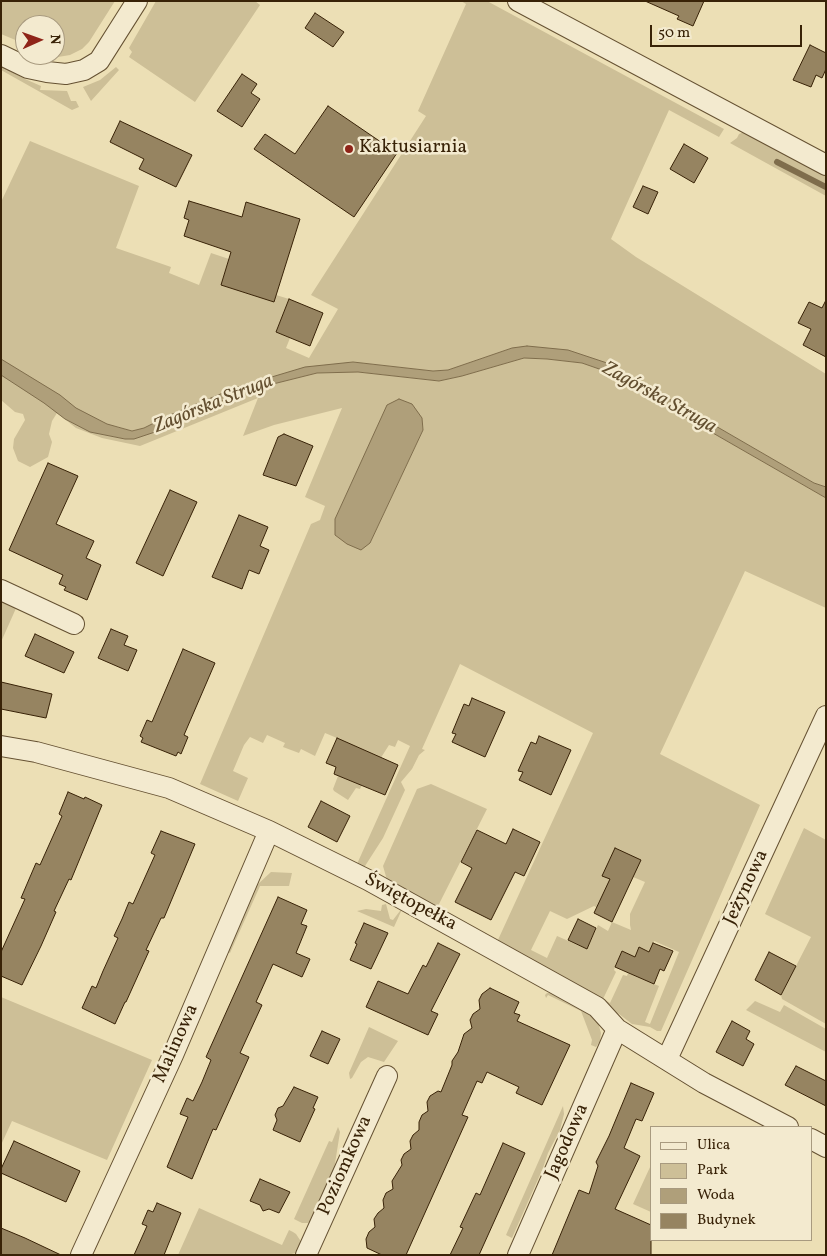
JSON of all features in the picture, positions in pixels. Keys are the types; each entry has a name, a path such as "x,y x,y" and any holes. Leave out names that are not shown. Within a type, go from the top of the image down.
{"street":[{"path":"1,55 28,68 47,72 66,74 84,70 99,61 138,1"},
{"path":"518,1 826,165"},
{"path":"1,590 74,624"},
{"name":"Jeżynowa","path":"667,1059 826,716"},
{"name":"Świętopełka","path":"1,746 36,752 169,788 269,831 368,880 597,1007 617,1029 704,1083 786,1126"},
{"name":"Malinowa","path":"81,1255 173,1055 269,831"},
{"name":"Jagodowa","path":"518,1255 617,1029"},
{"name":"Poziomkowa","path":"306,1255 387,1076"},
{"path":"812,1140 826,1147"}],"green space":[{"path":"1,1 115,1 89,42 82,49 70,55 65,56 65,15 15,15 15,40 1,34"},
{"path":"156,1 255,1 260,5 195,102 129,57 132,52 129,48"},
{"path":"461,1 487,1 724,129 719,137 669,110 611,239 636,257 826,374 826,487 814,483 607,363 512,348 448,370 433,371 353,362 254,381 170,415 144,428 132,431 115,426 110,436 125,439 164,429 202,409 249,390 317,373 358,372 439,381 524,358 547,359 582,363 605,371 826,498 826,608 745,571 660,754 760,805 661,1031 632,1024 606,1004 497,942 593,733 460,664 422,749 425,750 419,755 412,769 401,782 405,790 383,838 365,866 360,869 357,864 410,746 398,740 395,747 389,745 377,764 370,768 360,789 356,788 348,800 333,789 338,776 348,779 337,738 325,733 315,756 301,749 299,753 283,747 285,743 267,735 263,743 250,737 244,745 233,771 248,778 238,801 200,784 311,524 320,520 325,506 305,497 342,408 274,425 243,436 258,398 140,446 102,438 76,428 57,413 52,421 49,434 52,442 48,457 30,467 18,461 13,448 14,439 25,420 23,414 15,412 1,400 1,202 30,141 139,186 116,248 171,267 169,273 199,285 211,253 229,259 221,285 274,302 276,295 289,299 276,332 290,338 286,348 309,358 338,309 311,295 426,116 418,111 466,4","holes":["422,418 423,430 370,543","633,877 645,882 630,914 631,930 612,922 608,931 598,925 587,949 557,936 547,958 531,950 550,911 567,919 594,906 614,916","654,941 679,952 650,1024 645,1022 659,986 628,973 627,976 623,975 610,1003 603,999 616,972 614,970 622,951 635,957 639,948 649,952"]},
{"path":"1,66 41,86 40,90 67,91 71,101 76,101 79,107 72,110 1,70"},
{"path":"116,67 119,70 91,101 83,87 100,80"},
{"path":"744,132 826,176 826,196 730,143 739,134"},
{"path":"1,596 17,606 1,642"},
{"path":"431,784 487,809 437,908 387,880 383,866 417,789"},
{"path":"804,828 826,840 826,1024 782,999 781,995 811,937 765,914"},
{"path":"271,872 292,873 289,886 260,886 230,953 226,951 257,885"},
{"path":"386,904 390,919 393,920 403,907 394,927 357,911 366,909 381,911 382,905"},
{"path":"554,992 589,1011 597,1019 601,1033 600,1041 596,1047 591,1045 592,1040 581,1011 548,995 546,998 545,995 547,993"},
{"path":"1,997 152,1060 107,1160 12,1121 1,1145"},
{"path":"755,1001 780,1012 784,1005 826,1029 826,1052 746,1010"},
{"path":"369,1027 398,1041 384,1062 368,1057 361,1062 350,1079 349,1073"},
{"path":"563,1106 564,1114 560,1130 548,1153 512,1238 506,1235"},
{"path":"338,1127 340,1132 333,1176 312,1221 302,1223 294,1219 329,1141 332,1142"},
{"path":"650,1167 650,1212 633,1204"},
{"path":"199,1208 282,1245 289,1230 296,1234 302,1243 300,1252 287,1255 178,1255"}],"water":[{"name":"Zagórska Struga","path":"527,346 568,350 607,363 814,483 826,487 826,498 605,371 582,363 524,358 439,381 358,372 317,373 249,390 202,409 164,429 134,439 90,432 65,419 1,375 1,359 60,395 76,408 107,424 132,431 144,428 235,388 305,367 353,362 433,371 448,370 512,348"},
{"path":"399,399 412,404 422,418 423,430 370,543 361,550 347,544 335,535 335,519 387,405"}],"building":[{"path":"645,1 704,1 693,26 677,19 679,16"},
{"path":"315,13 344,32 333,47 305,28"},
{"path":"810,45 826,53 826,69 822,78 816,75 811,87 793,80"},
{"path":"242,74 257,84 251,93 260,99 242,127 217,111"},
{"path":"328,106 397,153 354,217 254,149 265,134 295,154"},
{"path":"120,121 192,155 176,187 139,169 144,159 110,142"},
{"path":"684,144 708,158 694,183 670,169"},
{"path":"643,186 658,192 648,214 633,207"},
{"path":"189,201 242,217 246,202 300,219 274,302 221,285 231,252 184,236 189,220 184,218"},
{"path":"289,299 323,313 310,346 276,332"},
{"path":"826,300 826,357 803,345 811,329 798,323 809,302 822,308"},
{"path":"284,434 313,446 296,486 263,475 278,437"},
{"path":"48,463 78,476 56,524 94,541 86,558 101,565 87,600 64,590 66,587 59,584 63,575 9,550"},
{"path":"170,490 197,502 163,576 136,563"},
{"path":"239,515 268,527 260,546 269,550 259,574 249,570 242,589 212,577"},
{"path":"111,629 128,636 124,645 137,650 128,671 98,658"},
{"path":"35,634 74,652 64,673 25,656"},
{"path":"183,649 215,663 184,735 188,737 181,754 178,752 176,756 141,742 143,738 140,736 147,720 152,722"},
{"path":"1,682 52,694 46,718 1,709"},
{"path":"472,698 505,712 485,757 452,742 456,734 452,733 464,704 469,706"},
{"path":"539,736 571,750 551,795 519,780 523,772 518,771 531,742 536,744"},
{"path":"337,738 398,765 385,795 334,774 336,767 326,763"},
{"path":"68,792 102,805 71,880 69,879 54,911 56,912 22,985 1,976 1,952 25,899 21,898 36,863 40,865 62,816 59,814"},
{"path":"321,801 350,816 337,842 308,827"},
{"path":"513,829 540,842 524,876 515,872 491,920 455,902 472,868 461,862 477,830 506,844"},
{"path":"161,831 195,844 164,918 161,918 146,950 149,951 115,1024 82,1008 92,986 96,988 118,938 114,936 129,902 133,904 155,855 151,853"},
{"path":"615,848 641,860 612,922 594,913 610,879 602,876"},
{"path":"278,897 307,910 301,924 307,926 296,953 310,959 302,977 273,964 256,1002 262,1005 240,1053 249,1057 216,1130 213,1129 192,1179 167,1167 188,1117 180,1114 187,1098 193,1101 202,1082 211,1060 206,1057"},
{"path":"578,919 596,928 587,949 568,940"},
{"path":"364,923 388,933 371,969 350,960"},
{"path":"438,943 460,954 431,1011 438,1014 428,1035 366,1007 378,981 408,994 423,965 426,967"},
{"path":"653,943 673,951 664,971 660,969 654,984 615,967 622,951 635,957 639,947 649,952"},
{"path":"769,952 796,966 781,995 755,980"},
{"path":"490,988 519,1002 514,1013 520,1015 517,1021 570,1045 542,1105 516,1093 519,1087 487,1072 482,1083 477,1081 462,1115 468,1117 406,1255 382,1255 367,1248 366,1239 369,1232 375,1227 374,1219 384,1208 383,1200 386,1193 393,1189 392,1181 402,1165 401,1160 404,1154 411,1149 410,1141 419,1130 419,1122 422,1115 428,1111 427,1102 430,1096 438,1091 441,1092 464,1034 472,1028 470,1020 473,1014 480,1009 479,1000 482,994"},
{"path":"732,1021 750,1031 746,1039 754,1044 743,1066 716,1052"},
{"path":"322,1031 340,1039 328,1064 310,1056"},
{"path":"796,1066 826,1081 826,1106 785,1085"},
{"path":"631,1083 654,1093 642,1121 636,1119 624,1148 640,1156 615,1209 650,1225 651,1255 552,1255 579,1190 589,1194 598,1166 596,1162"},
{"path":"294,1087 318,1097 313,1108 315,1109 300,1142 273,1130 277,1120 275,1115 278,1108 283,1106"},
{"path":"14,1141 80,1171 66,1202 1,1173 1,1169"},
{"path":"503,1143 525,1153 479,1255 450,1255 463,1228 460,1227 476,1193 480,1195"},
{"path":"260,1179 290,1192 279,1213 269,1209 263,1211 260,1205 250,1201"},
{"path":"157,1203 181,1213 164,1255 134,1255 147,1226 142,1224 148,1210 153,1212"},
{"path":"1,1228 25,1238 61,1255 1,1255"}],"waterway":[{"path":"777,162 826,187"}],"place":[{"name":"Kaktusiarnia","path":"349,149"}]}
